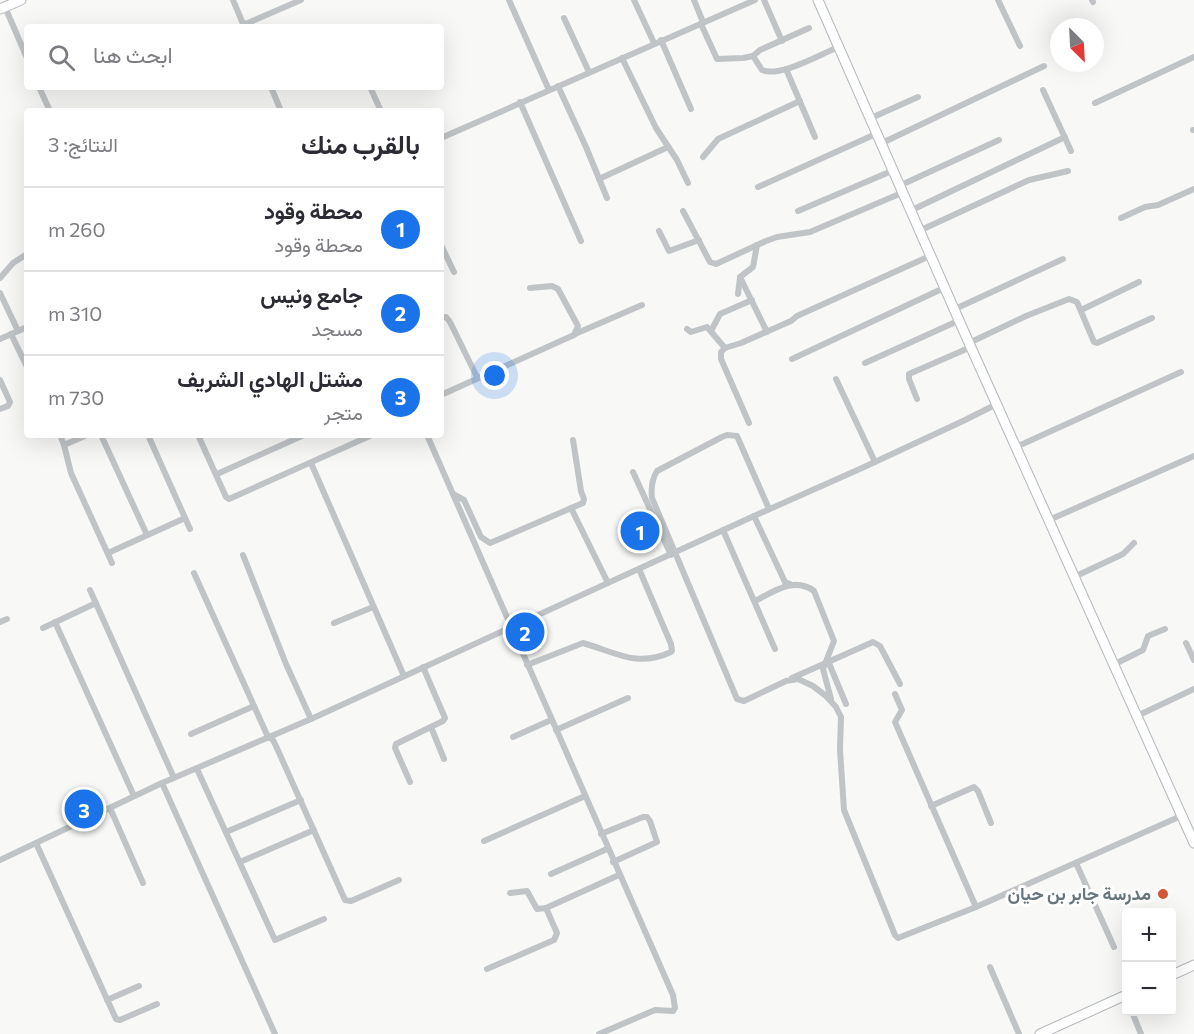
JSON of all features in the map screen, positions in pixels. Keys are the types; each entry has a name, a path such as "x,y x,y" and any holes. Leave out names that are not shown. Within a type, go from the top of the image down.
{"main road":[{"path":"2,8 21,0"},
{"path":"818,0 1194,843"},
{"path":"1176,973 1194,965"},
{"path":"1040,1034 1122,999"}],"street":[{"path":"233,0 243,24"},
{"path":"279,0 283,8"},
{"path":"248,24 301,0"},
{"path":"509,0 549,90"},
{"path":"634,0 658,42 691,109"},
{"path":"694,0 717,59 753,56 809,28"},
{"path":"444,137 702,23 742,2 755,0"},
{"path":"764,0 782,40"},
{"path":"999,0 1020,46"},
{"path":"2,8 24,52"},
{"path":"564,18 589,72"},
{"path":"753,56 758,67 765,72 786,69 839,46"},
{"path":"1095,103 1194,57"},
{"path":"622,58 656,128 688,183"},
{"path":"882,143 1044,66"},
{"path":"786,69 815,137"},
{"path":"558,86 607,198"},
{"path":"40,90 49,108"},
{"path":"272,90 280,108"},
{"path":"371,90 380,108"},
{"path":"1043,90 1071,151"},
{"path":"871,118 918,97"},
{"path":"703,157 718,139 800,101"},
{"path":"520,102 581,241"},
{"path":"758,187 878,133"},
{"path":"912,210 1065,137"},
{"path":"683,211 713,264 716,264 777,237 810,232 999,140"},
{"path":"599,179 668,147"},
{"path":"798,211 894,170"},
{"path":"921,230 1029,180 1068,171"},
{"path":"1121,218 1194,189"},
{"path":"660,231 669,251 699,240"},
{"path":"738,294 741,277 753,267 758,245"},
{"path":"444,251 454,272"},
{"path":"749,423 721,359 721,352 725,348 766,332 932,255"},
{"path":"0,278 13,263 24,256"},
{"path":"955,309 1063,259"},
{"path":"741,277 766,332"},
{"path":"1080,310 1139,282"},
{"path":"530,288 552,286 558,289 578,326 574,335"},
{"path":"792,359 946,287"},
{"path":"0,293 24,358"},
{"path":"917,399 909,374 1063,300 1074,299 1094,342 1097,343 1152,318"},
{"path":"711,331 720,314 752,300"},
{"path":"444,394 642,305"},
{"path":"444,317 450,322 477,377"},
{"path":"865,363 960,320"},
{"path":"687,329 691,332 706,327 725,348"},
{"path":"0,339 24,328"},
{"path":"1016,447 1181,372"},
{"path":"836,379 875,462"},
{"path":"0,380 10,402 8,406 0,409"},
{"path":"0,860 162,783 311,719 963,422 997,404"},
{"path":"673,554 652,498 655,474 722,437 737,436 769,509"},
{"path":"61,438 71,473 112,563"},
{"path":"64,445 80,438"},
{"path":"102,438 147,535"},
{"path":"149,438 190,529"},
{"path":"199,438 226,497 229,499 365,438"},
{"path":"217,474 297,438"},
{"path":"428,438 673,995 675,1008 673,1011 654,1010 610,1032 598,1034"},
{"path":"453,494 466,502 481,537 490,543 571,508 584,501 573,440"},
{"path":"1049,520 1194,456"},
{"path":"311,463 404,676"},
{"path":"633,472 673,554 737,699 744,701 873,642 880,646 900,684"},
{"path":"571,508 608,584"},
{"path":"754,516 785,582 800,584 814,591 833,634 833,648 823,674 832,702 841,717 840,750 844,810 895,935 900,939 1181,816"},
{"path":"108,553 185,518"},
{"path":"723,530 775,649"},
{"path":"1074,577 1123,554 1134,543"},
{"path":"243,555 286,664 311,719"},
{"path":"527,665 583,643 622,658 655,658 671,652 671,644 639,569"},
{"path":"194,573 268,737 276,746 346,901 351,901 399,880"},
{"path":"754,602 790,584"},
{"path":"90,590 174,778"},
{"path":"44,628 96,603"},
{"path":"334,623 373,607"},
{"path":"55,622 134,796"},
{"path":"1113,665 1143,650 1148,636 1165,629"},
{"path":"1186,643 1194,660"},
{"path":"826,662 846,704"},
{"path":"410,782 395,746 446,718 423,667"},
{"path":"786,681 798,679 804,681 832,702"},
{"path":"1137,716 1194,689"},
{"path":"895,694 902,710 895,722 976,907"},
{"path":"556,730 628,698"},
{"path":"191,734 254,706"},
{"path":"513,737 551,720"},
{"path":"431,727 444,759"},
{"path":"197,769 275,940 324,919"},
{"path":"162,783 275,1034"},
{"path":"931,806 974,787 978,791 991,823"},
{"path":"484,841 585,796"},
{"path":"226,832 301,800"},
{"path":"110,808 143,883"},
{"path":"601,834 643,817 647,817 650,821 658,842 613,862"},
{"path":"240,862 314,830"},
{"path":"36,843 118,1020 157,1004"},
{"path":"551,874 607,849"},
{"path":"1076,863 1114,947"},
{"path":"510,893 527,891 537,909 546,908 619,875"},
{"path":"487,969 554,940 558,933 546,908"},
{"path":"990,967 1019,1034"},
{"path":"107,1000 139,986"},
{"path":"1134,1016 1141,1034"}],"place":[{"name":"محطة وقود","path":"640,531"},
{"name":"جامع ونيس","path":"525,632"},
{"name":"مشتل الهادي الشريف","path":"84,809"},
{"name":"مدرسة جابر بن حيان","path":"1163,894"}]}
